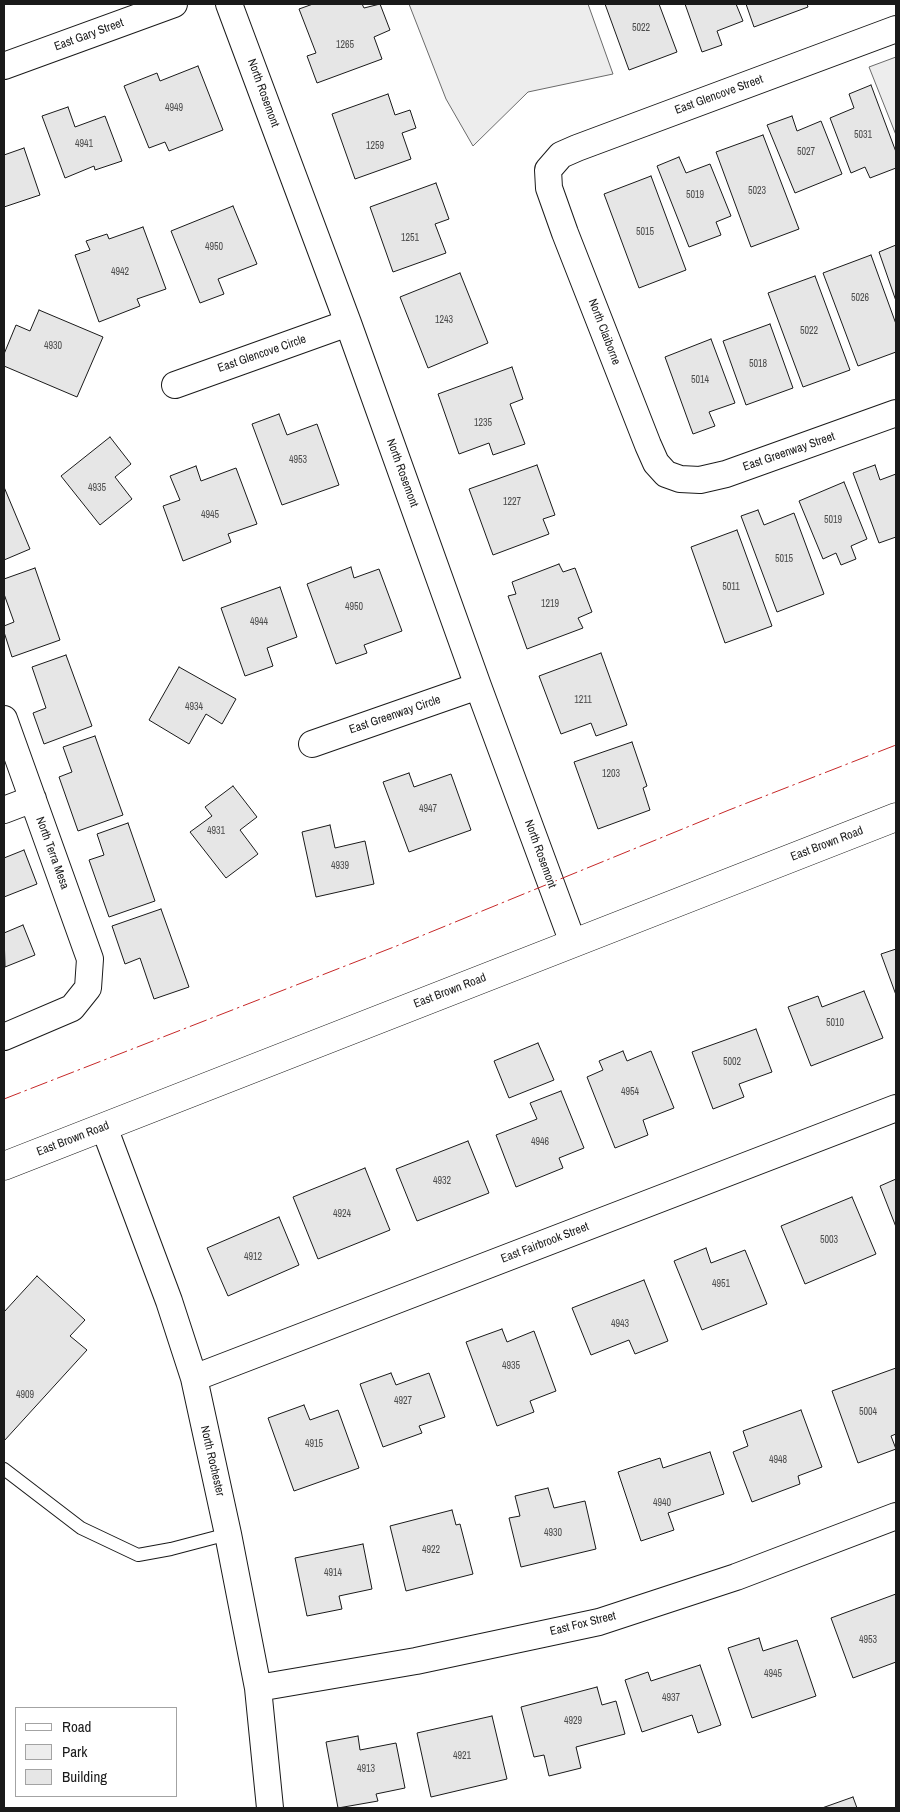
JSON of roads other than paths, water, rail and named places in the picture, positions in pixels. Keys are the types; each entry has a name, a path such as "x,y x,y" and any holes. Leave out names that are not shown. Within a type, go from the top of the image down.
{"main road":[{"name":"East Brown Road","path":"4,1166 896,817"}],"street":[{"name":"East Gary Street","path":"4,66 174,4"},
{"name":"North Rosemont","path":"230,4 573,943"},
{"name":"East Glencove Street","path":"548,170 560,155 577,148 896,29"},
{"name":"North Claiborne","path":"548,170 550,188 565,233 648,445 656,463 666,474 680,479"},
{"name":"East Glencove Circle","path":"175,384 348,323"},
{"name":"East Greenway Street","path":"680,479 700,480 726,474 896,413"},
{"name":"East Greenway Circle","path":"312,744 478,686"},
{"name":"North Terra Mesa","path":"4,719 90,959 88,988 72,1008 4,1037"},
{"path":"4,810 32,799"},
{"name":"East Fairbrook Street","path":"194,1378 896,1108"},
{"name":"North Rochester","path":"104,1127 169,1301 194,1378 228,1534 258,1688 270,1808"},
{"name":"East Fox Street","path":"258,1688 416,1660 598,1622 736,1578 896,1516"}],"lane":[{"path":"4,1469 81,1528 138,1555 171,1549 228,1534"}]}
